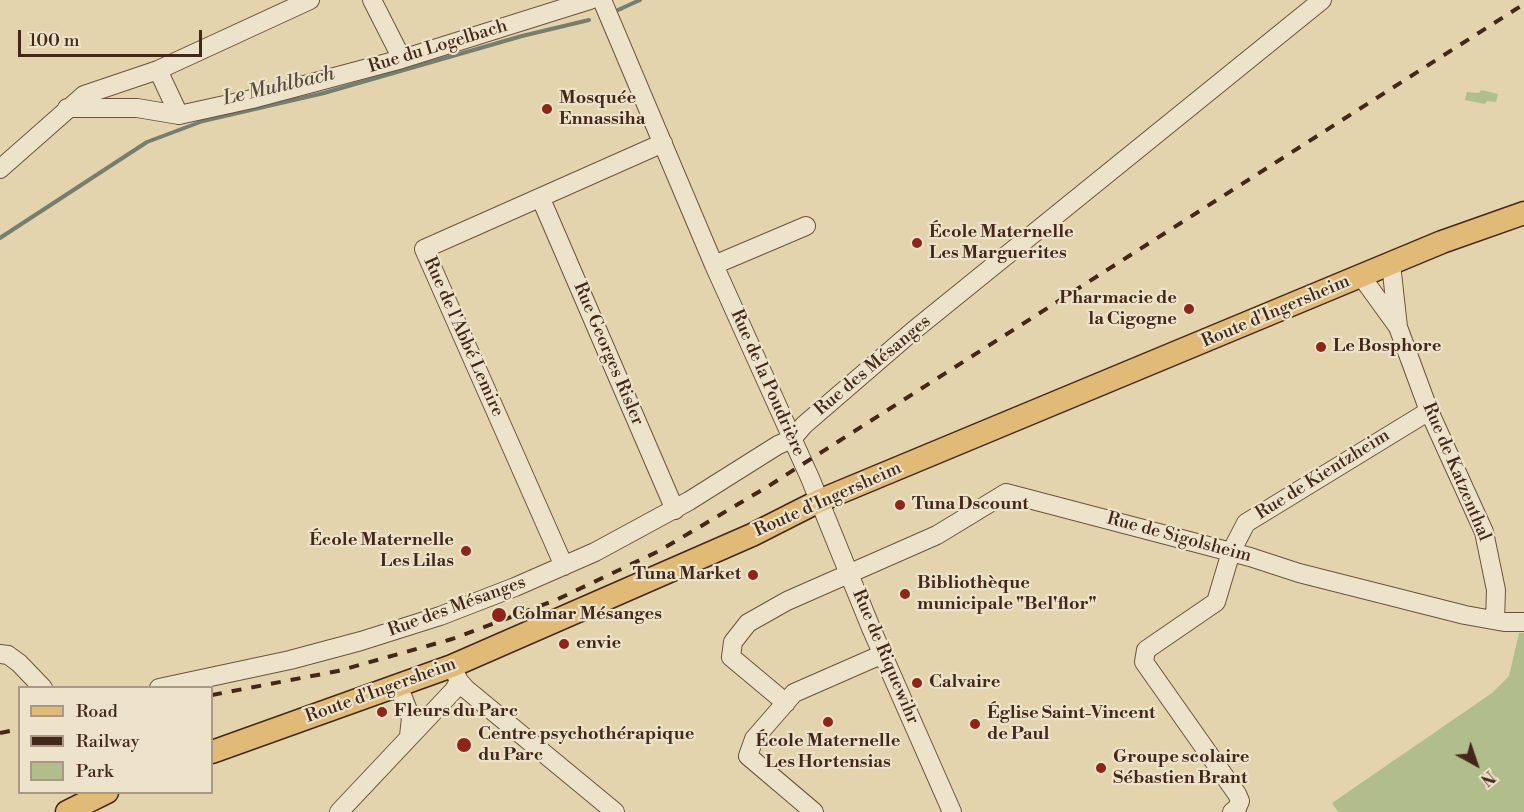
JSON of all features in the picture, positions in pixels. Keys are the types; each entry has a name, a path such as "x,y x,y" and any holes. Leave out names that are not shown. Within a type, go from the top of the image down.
{"main road":[{"name":"Route d'Ingersheim","path":"213,752 398,685 456,673 752,535 819,501 1442,242 1524,213"},
{"path":"67,812 103,794"}],"street":[{"path":"0,169 84,95 158,70 310,0"},
{"path":"372,0 402,59"},
{"name":"Rue du Logelbach","path":"67,108 137,108 179,115 252,99 402,59 590,0"},
{"name":"Rue de la Poudrière","path":"602,0 714,265 819,501"},
{"name":"Rue des Mésanges","path":"164,686 260,668 361,641 440,616 564,566 675,510 778,445 792,439 810,419 904,339 1311,4"},
{"path":"158,70 179,115"},
{"name":"Rue de l'Abbé Lemire","path":"564,566 424,249 663,143"},
{"name":"Rue Georges Risler","path":"541,199 675,510"},
{"path":"714,265 806,226"},
{"name":"Rue de Katzenthal","path":"1391,264 1398,327 1429,411 1484,532 1496,590 1495,620"},
{"name":"Rue de Katzenthal","path":"1361,276 1398,327"},
{"name":"Rue de Kientzheim","path":"1232,812 1238,808 1240,801 1237,794 1144,662 1146,650 1216,602 1231,552 1246,523 1429,411"},
{"name":"Rue de Sigolsheim","path":"786,703 731,657 733,642 748,623 776,606 937,535 1006,493 1231,552 1299,573 1465,615 1524,622"},
{"name":"Rue de Riquewihr","path":"819,501 952,812"},
{"path":"0,654 8,655 19,663 42,686"},
{"path":"814,812 748,756 754,739 794,693 883,654"},
{"path":"339,812 454,690 456,673"},
{"path":"456,673 513,729 615,812"},
{"path":"398,685 411,718 409,736"}],"green space":[{"path":"1481,90 1498,94 1496,102 1487,101 1485,104 1465,100 1467,92 1479,93"},
{"path":"1519,633 1524,633 1524,812 1338,812 1332,803 1492,693 1509,676"}],"waterway":[{"name":"Le Muhlbach","path":"618,10 640,0"},
{"name":"Le Muhlbach","path":"0,238 147,142 203,121 324,93 522,36 589,20"}],"railway":[{"path":"213,695 338,671 452,639 556,600 659,551 767,487 1524,4"},
{"path":"0,733 18,729"}],"place":[{"name":"Mosquée Ennassiha","path":"547,109"},
{"name":"École Maternelle Les Marguerites","path":"917,243"},
{"name":"Pharmacie de la Cigogne","path":"1189,309"},
{"name":"Le Bosphore","path":"1321,347"},
{"name":"Tuna Dscount","path":"900,505"},
{"name":"École Maternelle Les Lilas","path":"466,551"},
{"name":"Tuna Market","path":"753,575"},
{"name":"Bibliothèque municipale \"Bel'flor\"","path":"905,594"},
{"name":"Colmar Mésanges","path":"499,615"},
{"name":"envie","path":"564,644"},
{"name":"Calvaire","path":"917,683"},
{"name":"Fleurs du Parc","path":"382,712"},
{"name":"École Maternelle Les Hortensias","path":"828,722"},
{"name":"Église Saint-Vincent de Paul","path":"975,724"},
{"name":"Centre psychothérapique du Parc","path":"464,745"},
{"name":"Groupe scolaire Sébastien Brant","path":"1101,768"}]}
